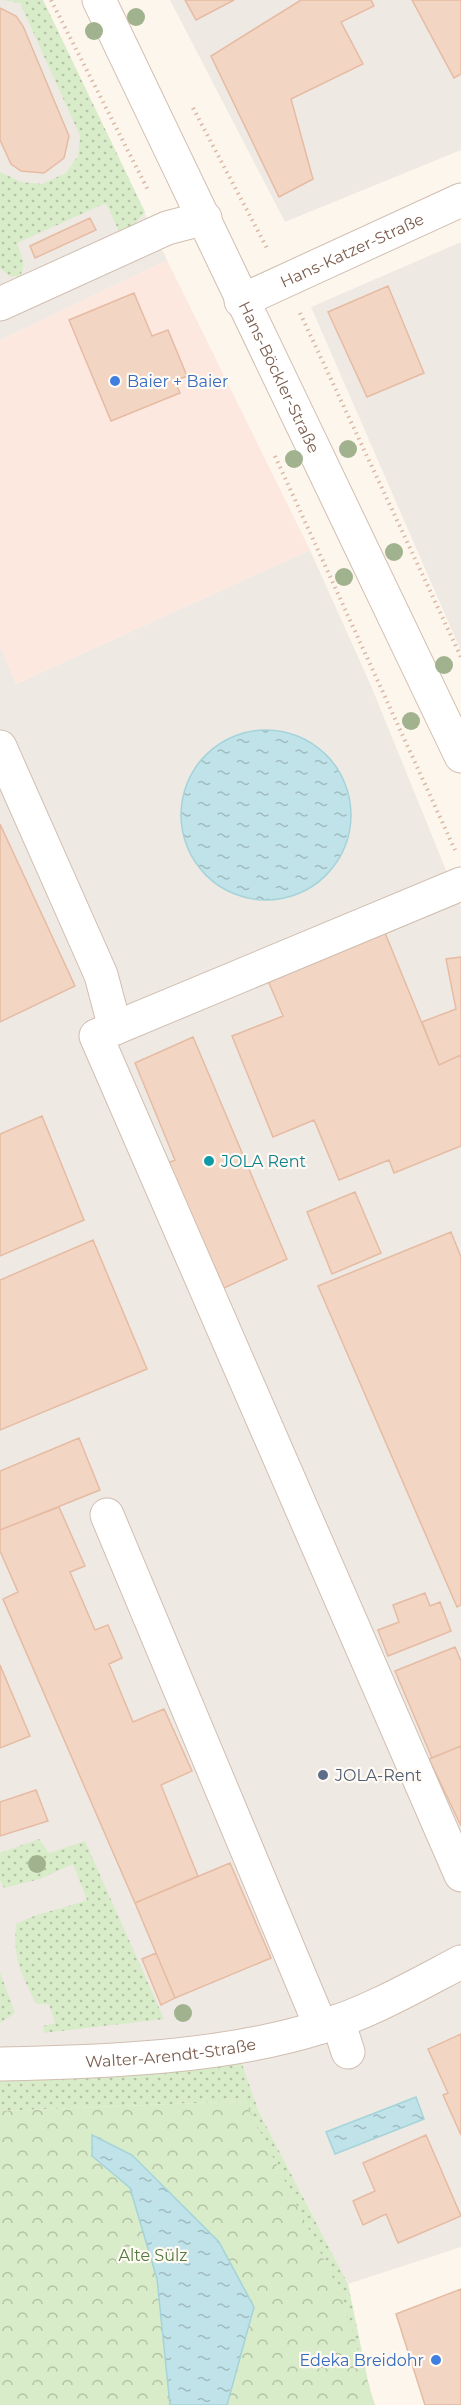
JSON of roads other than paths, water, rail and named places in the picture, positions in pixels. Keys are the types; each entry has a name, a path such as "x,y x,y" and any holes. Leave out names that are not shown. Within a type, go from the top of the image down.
{"street":[{"name":"Hans-Böckler-Straße","path":"99,0 461,756"},
{"name":"Hans-Katzer-Straße","path":"241,300 461,200"},
{"path":"0,304 167,228 205,218"},
{"path":"0,747 101,975 105,1032 461,1875"},
{"path":"105,1032 459,870"},
{"path":"107,1515 330,2024 348,2052"},
{"name":"Walter-Arendt-Straße","path":"0,2064 204,2050 268,2040 330,2024 380,2005 461,1962"}],"water":[{"path":"266,730 283,731 299,736 326,755 345,782 350,798 350,832 345,848 326,875 299,894 283,899 266,900 249,899 233,894 206,875 187,848 182,832 181,815 182,798 187,782 206,755 233,736 249,731"},
{"path":"416,2097 424,2119 335,2154 326,2132"},
{"path":"92,2135 132,2155 219,2242 254,2307 227,2405 170,2405 157,2279 130,2188 92,2156"}],"place":[{"name":"Baier + Baier","path":"115,381"},
{"name":"JOLA Rent","path":"209,1161"},
{"name":"JOLA-Rent","path":"323,1775"},
{"name":"Edeka Breidohr","path":"436,2360"}],"park label":[{"name":"Alte Sülz","path":"153,2255"}]}
